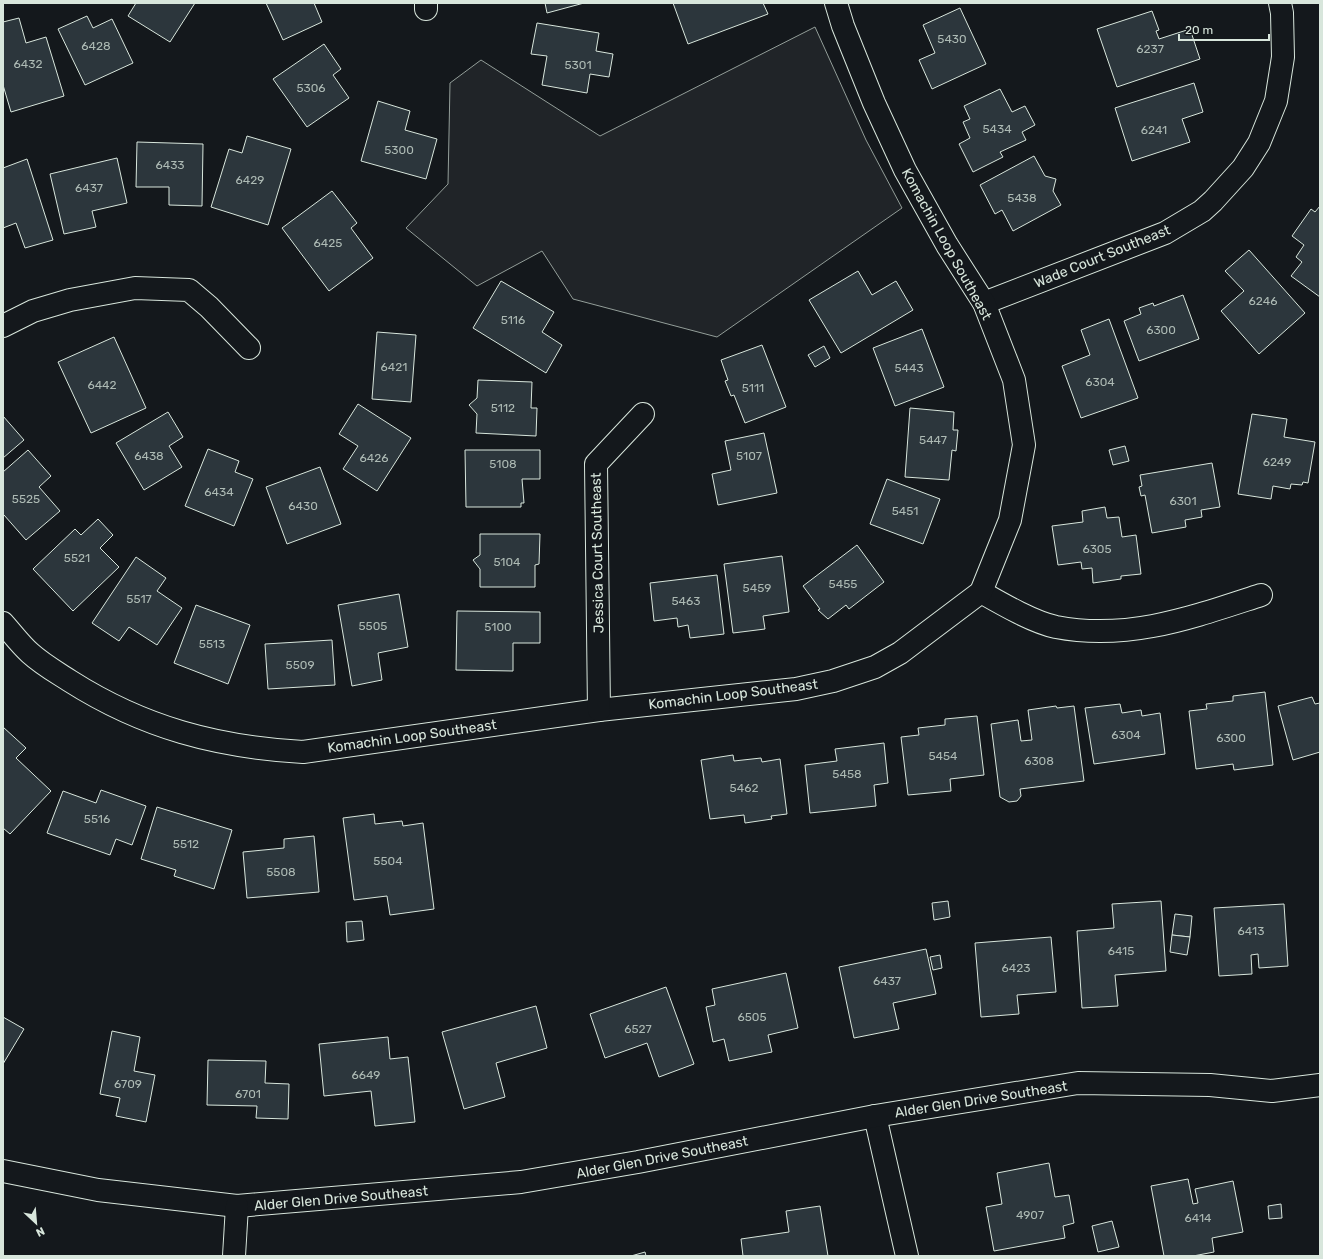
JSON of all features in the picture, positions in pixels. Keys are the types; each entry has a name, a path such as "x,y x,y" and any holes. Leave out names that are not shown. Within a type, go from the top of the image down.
{"street":[{"name":"Komachin Loop Southeast","path":"3,624 30,653 95,697 148,722 196,737 260,750 303,752 599,710 796,688 833,681 875,667 900,653 982,592 1010,520 1024,445 1014,380 984,303 947,245 905,170 874,103 842,26 836,3"},
{"name":"Wade Court Southeast","path":"984,303 1165,233 1202,211 1213,201 1243,168 1259,143 1276,101 1284,57 1282,13 1280,3"},
{"path":"3,326 33,311 77,299 135,288 189,290 209,307 249,348"},
{"name":"Jessica Court Southeast","path":"599,710 596,464 642,414"},
{"path":"982,592 1012,610 1055,627 1118,632 1184,621 1261,595"},
{"name":"Alder Glen Drive Southeast","path":"3,1171 98,1190 237,1206 521,1182 638,1162 876,1116 1078,1083 1210,1085 1272,1091 1320,1085"},
{"path":"876,1116 907,1256"},
{"path":"234,1256 237,1206"}],"shaded area":[{"path":"815,27 866,140 902,208 717,337 573,299 542,251 477,286 406,228 448,184 450,83 481,60 600,136"}],"building":[{"path":"136,3 195,3 170,42 128,16"},
{"path":"266,3 314,3 322,22 283,40"},
{"path":"545,3 584,3 547,13"},
{"path":"673,3 763,3 768,14 688,44"},
{"path":"960,8 986,64 932,89 919,60 935,53 923,25"},
{"path":"1152,11 1159,30 1156,31 1159,39 1190,29 1200,59 1117,87 1097,29"},
{"path":"87,16 93,28 112,19 133,63 85,85 58,29"},
{"path":"19,18 26,43 46,37 64,96 11,112 3,85 3,22"},
{"path":"537,23 599,33 596,51 613,54 609,77 590,74 587,93 542,85 547,56 531,54"},
{"path":"324,44 341,69 333,75 349,98 307,127 273,79"},
{"path":"1194,83 1203,112 1182,119 1190,142 1132,161 1115,108"},
{"path":"1000,89 1012,112 1025,106 1035,125 1022,132 1026,140 1000,152 1003,157 973,172 959,144 970,138 963,122 970,119 964,106"},
{"path":"378,101 410,111 405,130 437,139 426,179 361,161"},
{"path":"247,136 291,149 268,225 211,207 229,149 242,153"},
{"path":"137,142 203,144 202,206 169,205 169,187 136,187"},
{"path":"1034,156 1045,176 1056,179 1053,191 1061,205 1013,231 1002,210 995,214 980,185"},
{"path":"117,158 127,203 92,211 96,227 64,234 50,174"},
{"path":"27,159 53,240 25,248 16,223 3,228 3,168"},
{"path":"332,191 357,223 351,228 373,258 329,291 282,228"},
{"path":"1320,206 1320,297 1291,276 1302,262 1296,257 1304,245 1292,236 1311,209 1315,212"},
{"path":"1249,250 1305,313 1259,354 1221,311 1244,291 1225,271"},
{"path":"858,271 872,295 896,281 913,310 841,353 809,300"},
{"path":"501,281 554,312 542,332 562,345 546,373 473,328"},
{"path":"1183,295 1199,339 1139,361 1124,321 1141,314 1139,308 1153,303 1154,306"},
{"path":"1109,319 1138,398 1081,418 1062,366 1090,355 1081,330"},
{"path":"922,329 944,387 895,406 873,348"},
{"path":"377,332 416,335 411,402 372,399"},
{"path":"114,337 146,408 91,433 58,362"},
{"path":"762,345 786,407 745,423 734,395 731,396 725,381 728,380 721,360"},
{"path":"824,346 830,358 815,367 808,355"},
{"path":"478,380 532,382 531,408 537,408 536,436 476,433 477,414 469,405 477,398"},
{"path":"358,404 411,438 377,491 343,469 358,446 339,434"},
{"path":"910,408 954,412 953,430 958,430 956,451 952,450 949,480 905,477"},
{"path":"168,412 183,437 169,446 182,467 144,490 116,443"},
{"path":"1252,414 1287,419 1284,437 1315,442 1308,483 1303,482 1302,485 1291,484 1290,489 1273,486 1271,499 1238,494"},
{"path":"3,416 24,440 3,458"},
{"path":"764,433 777,493 718,505 712,474 731,470 725,441"},
{"path":"1125,446 1129,461 1113,465 1109,450"},
{"path":"208,449 239,461 235,472 253,479 234,526 185,506"},
{"path":"28,450 51,476 39,487 60,511 26,540 4,515 3,516 3,472"},
{"path":"465,450 540,450 540,479 522,479 524,503 521,503 521,507 466,507"},
{"path":"1212,463 1220,507 1201,510 1202,517 1185,520 1186,527 1152,533 1145,495 1141,496 1139,487 1142,486 1140,475"},
{"path":"320,467 341,524 287,544 266,487"},
{"path":"887,479 940,499 923,544 870,524"},
{"path":"1105,507 1107,518 1119,517 1122,537 1136,535 1141,574 1121,576 1121,579 1093,583 1092,568 1082,569 1081,562 1058,565 1052,526 1083,522 1082,511"},
{"path":"98,519 113,535 100,548 119,567 73,611 33,569 75,529 81,535"},
{"path":"480,534 540,534 539,564 535,565 535,587 480,587 480,569 473,560 480,555"},
{"path":"857,545 884,582 849,609 846,605 828,619 818,610 820,609 803,586"},
{"path":"782,556 789,612 763,616 765,629 733,633 724,564"},
{"path":"136,557 166,578 157,591 182,608 157,645 129,627 119,641 92,623"},
{"path":"717,575 724,634 690,638 688,625 678,627 677,618 654,621 650,583"},
{"path":"399,594 408,647 378,653 382,680 352,686 338,605"},
{"path":"196,605 250,625 228,684 174,663"},
{"path":"457,611 540,612 540,643 513,643 513,671 456,670"},
{"path":"332,640 335,685 268,689 265,644"},
{"path":"1265,692 1273,765 1234,770 1233,764 1196,769 1189,711 1207,709 1206,704 1233,701 1233,696"},
{"path":"1312,697 1315,704 1320,703 1320,752 1293,760 1278,706"},
{"path":"1120,704 1122,713 1141,710 1142,716 1160,713 1165,754 1094,764 1085,708"},
{"path":"1056,706 1057,708 1074,706 1084,781 1020,789 1021,796 1017,801 1009,802 1000,797 991,724 1018,720 1021,741 1032,740 1028,710"},
{"path":"977,716 984,775 950,779 951,791 908,795 901,737 919,735 918,728 945,725 945,719"},
{"path":"3,727 26,748 16,758 51,791 10,834 3,828"},
{"path":"884,743 888,783 874,785 876,806 810,813 805,765 837,761 835,749"},
{"path":"733,755 734,761 761,758 762,762 780,759 787,814 771,816 772,819 745,823 744,815 710,819 701,760"},
{"path":"101,790 146,806 132,845 116,839 110,855 47,833 63,791 96,803"},
{"path":"157,807 232,830 214,889 174,876 176,870 141,859"},
{"path":"374,814 375,824 402,821 403,826 423,823 434,909 390,915 387,896 354,900 343,818"},
{"path":"314,836 319,892 247,898 243,852 284,848 284,839"},
{"path":"948,901 950,917 934,920 932,903"},
{"path":"1161,901 1166,971 1115,975 1118,1006 1082,1008 1077,931 1114,928 1112,904"},
{"path":"1284,904 1288,966 1259,968 1258,954 1251,955 1252,974 1219,976 1214,908"},
{"path":"1175,914 1192,916 1190,937 1172,935"},
{"path":"362,921 364,940 347,942 346,922"},
{"path":"1172,935 1190,937 1187,955 1170,952"},
{"path":"1051,937 1056,992 1017,995 1019,1014 981,1017 975,943"},
{"path":"926,949 936,994 893,1003 899,1029 854,1038 839,967"},
{"path":"940,955 942,968 933,970 930,957"},
{"path":"786,973 798,1028 768,1035 772,1052 729,1061 724,1039 713,1042 706,1007 715,1005 712,989"},
{"path":"666,987 694,1064 659,1077 647,1043 605,1058 590,1014"},
{"path":"536,1006 547,1048 496,1063 505,1097 464,1109 442,1032"},
{"path":"3,1017 24,1029 3,1064"},
{"path":"112,1031 140,1037 134,1071 155,1075 146,1122 116,1116 120,1098 100,1094"},
{"path":"388,1037 390,1059 408,1057 415,1122 375,1126 371,1091 324,1096 319,1044"},
{"path":"208,1060 266,1061 265,1083 289,1084 288,1119 256,1118 257,1106 207,1105"},
{"path":"1049,1163 1055,1197 1069,1195 1074,1223 1063,1226 1065,1238 994,1251 986,1207 1002,1204 997,1173"},
{"path":"1188,1179 1193,1204 1198,1203 1195,1189 1233,1181 1243,1232 1212,1238 1214,1252 1193,1256 1164,1256 1151,1186"},
{"path":"1281,1204 1282,1218 1269,1219 1268,1206"},
{"path":"820,1206 828,1256 743,1256 741,1239 789,1232 786,1211"},
{"path":"1112,1221 1119,1247 1098,1252 1092,1226"},
{"path":"645,1252 646,1256 631,1256"}]}
